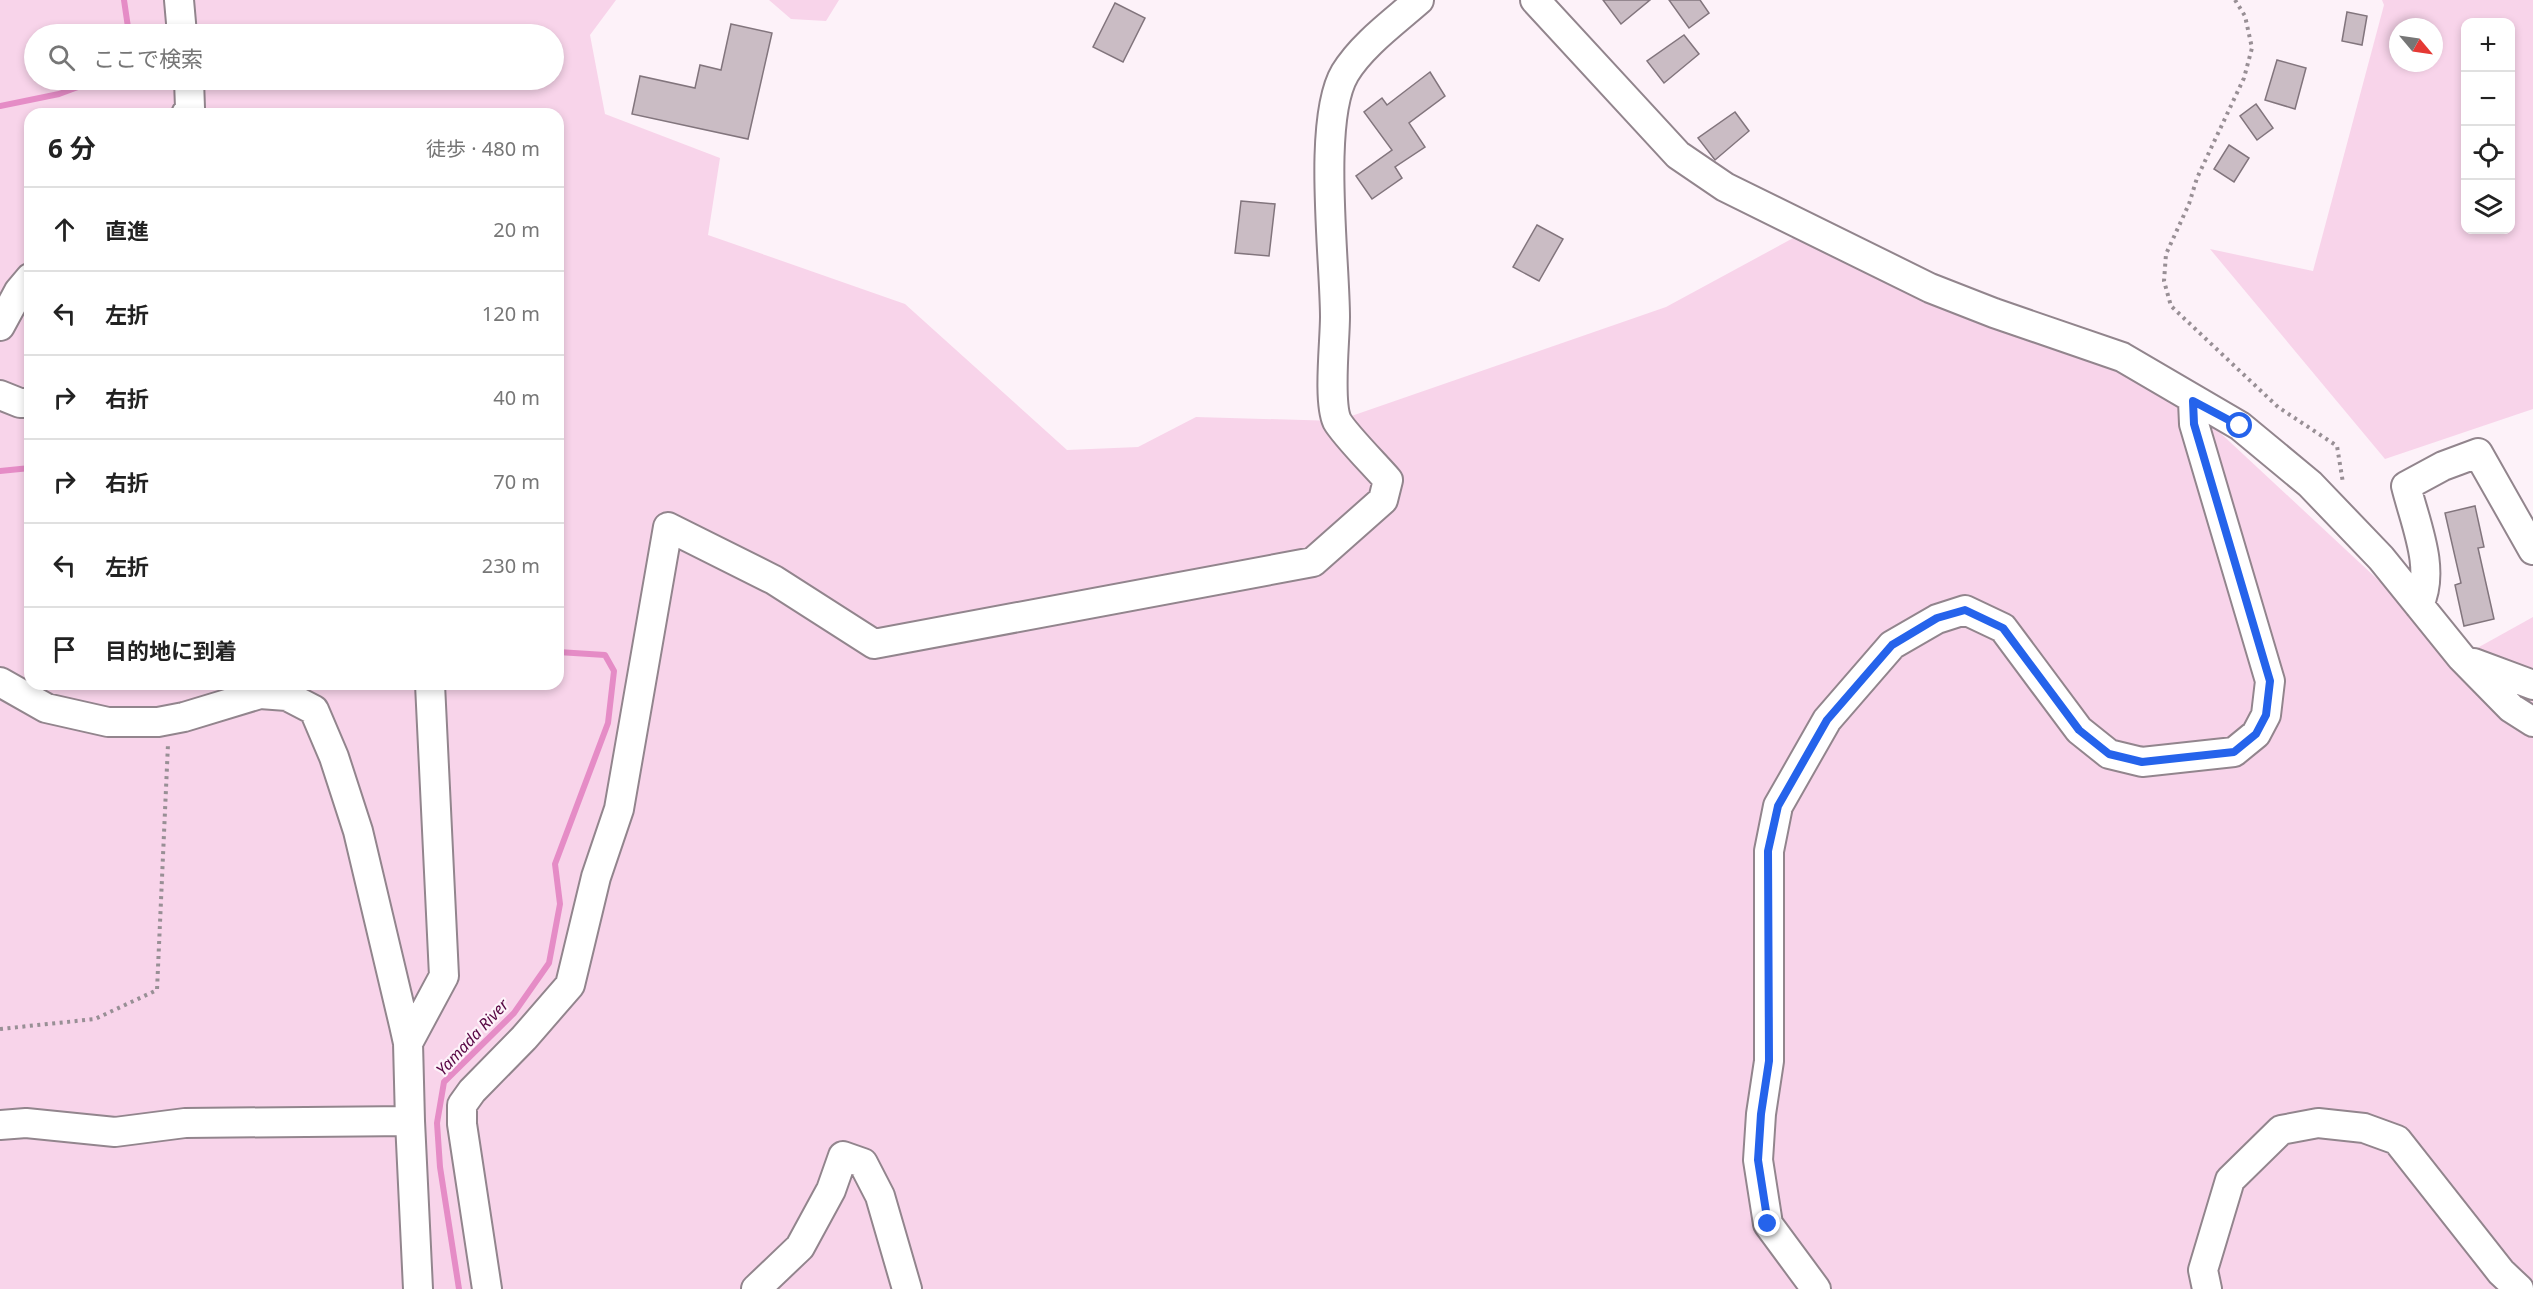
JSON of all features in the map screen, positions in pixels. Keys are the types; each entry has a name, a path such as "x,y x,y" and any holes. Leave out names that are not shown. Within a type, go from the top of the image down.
{"street":[{"path":"179,0 181,24"},
{"path":"487,1289 462,1124 462,1105 472,1091 524,1038 570,985 596,877 619,809 668,527 774,580 874,644 1313,562 1383,500 1388,480 1337,421 1332,379 1335,315 1331,253 1331,143 1335,96 1344,74 1355,59 1419,0"},
{"path":"1535,0 1678,155 1725,188 1930,288 1994,313 2122,357 2193,401 2240,426 2310,484 2381,558 2462,657 2511,708 2533,722"},
{"path":"190,108 192,90"},
{"path":"0,326 24,285"},
{"path":"0,394 24,403"},
{"path":"1816,1289 1768,1224 1758,1160 1761,1114 1769,1061 1768,851 1778,806 1827,720 1892,645 1937,618 1965,610 2003,628 2079,730 2109,754 2142,762 2234,752 2256,734 2266,715 2270,681 2194,424 2193,401"},
{"path":"2419,605 2426,591 2424,555 2406,486 2443,466 2478,453 2533,550"},
{"path":"2462,657 2533,685"},
{"path":"0,682 46,708 108,722 170,720 260,694 287,696 314,710 334,757 358,831 408,1043 418,1289"},
{"path":"408,1043 444,976 430,690"},
{"path":"0,1125 26,1124 116,1132 185,1123 410,1121"},
{"path":"2207,1289 2203,1270 2230,1180 2282,1130 2318,1123 2364,1128 2397,1140 2421,1166 2501,1272 2519,1289"},
{"path":"756,1289 800,1246 831,1190 843,1156 863,1163 880,1196 906,1289"}],"path":[{"path":"2235,0 2246,16 2252,48 2244,78 2197,178 2189,204 2166,254 2164,281 2171,306 2278,407 2337,446 2343,486"},
{"path":"0,1029 95,1019 157,990 170,720"}],"shaded area":[{"path":"0,0 616,0 590,35 605,114 720,158 708,235 905,304 1067,450 1138,447 1196,417 1337,421 1666,307 1810,229 2171,387 2461,657 2533,617 2533,1289 0,1289"},
{"path":"769,0 839,0 826,21 791,19"},
{"path":"2382,0 2533,0 2533,409 2385,459 2210,249 2313,271 2384,5"}],"building":[{"path":"1603,0 1650,0 1621,24"},
{"path":"1669,0 1700,0 1709,13 1689,28"},
{"path":"1115,3 1145,18 1123,62 1093,47"},
{"path":"2347,12 2367,16 2362,45 2342,41"},
{"path":"731,24 772,33 748,139 632,114 640,76 695,88 700,65 721,70"},
{"path":"1684,35 1699,54 1664,83 1647,61"},
{"path":"2277,60 2306,68 2295,109 2265,100"},
{"path":"1430,72 1445,96 1409,123 1425,147 1395,167 1402,178 1372,199 1356,176 1392,150 1364,112 1382,98 1387,105"},
{"path":"2256,104 2273,128 2257,140 2240,116"},
{"path":"1735,112 1749,131 1715,160 1698,138"},
{"path":"2229,145 2249,158 2234,182 2214,169"},
{"path":"1241,201 1275,204 1269,256 1235,253"},
{"path":"1537,225 1563,239 1539,281 1513,267"},
{"path":"2475,506 2484,547 2478,548 2494,619 2464,626 2455,585 2461,583 2445,513"}],"waterway":[{"name":"Yamada River","path":"124,0 128,24"},
{"name":"Yamada River","path":"0,106 70,90"},
{"name":"Yamada River","path":"0,471 24,469"},
{"name":"Yamada River","path":"459,1289 440,1167 437,1123 444,1082 514,1013 549,963 560,904 555,864 608,723 614,671 605,655 564,652"}],"route":[{"path":"1768,1224 1758,1160 1761,1114 1769,1061 1768,851 1778,806 1827,720 1892,645 1937,618 1965,610 2003,628 2079,730 2109,754 2142,762 2234,752 2256,734 2266,715 2270,681 2194,424 2193,401 2240,426"}]}
